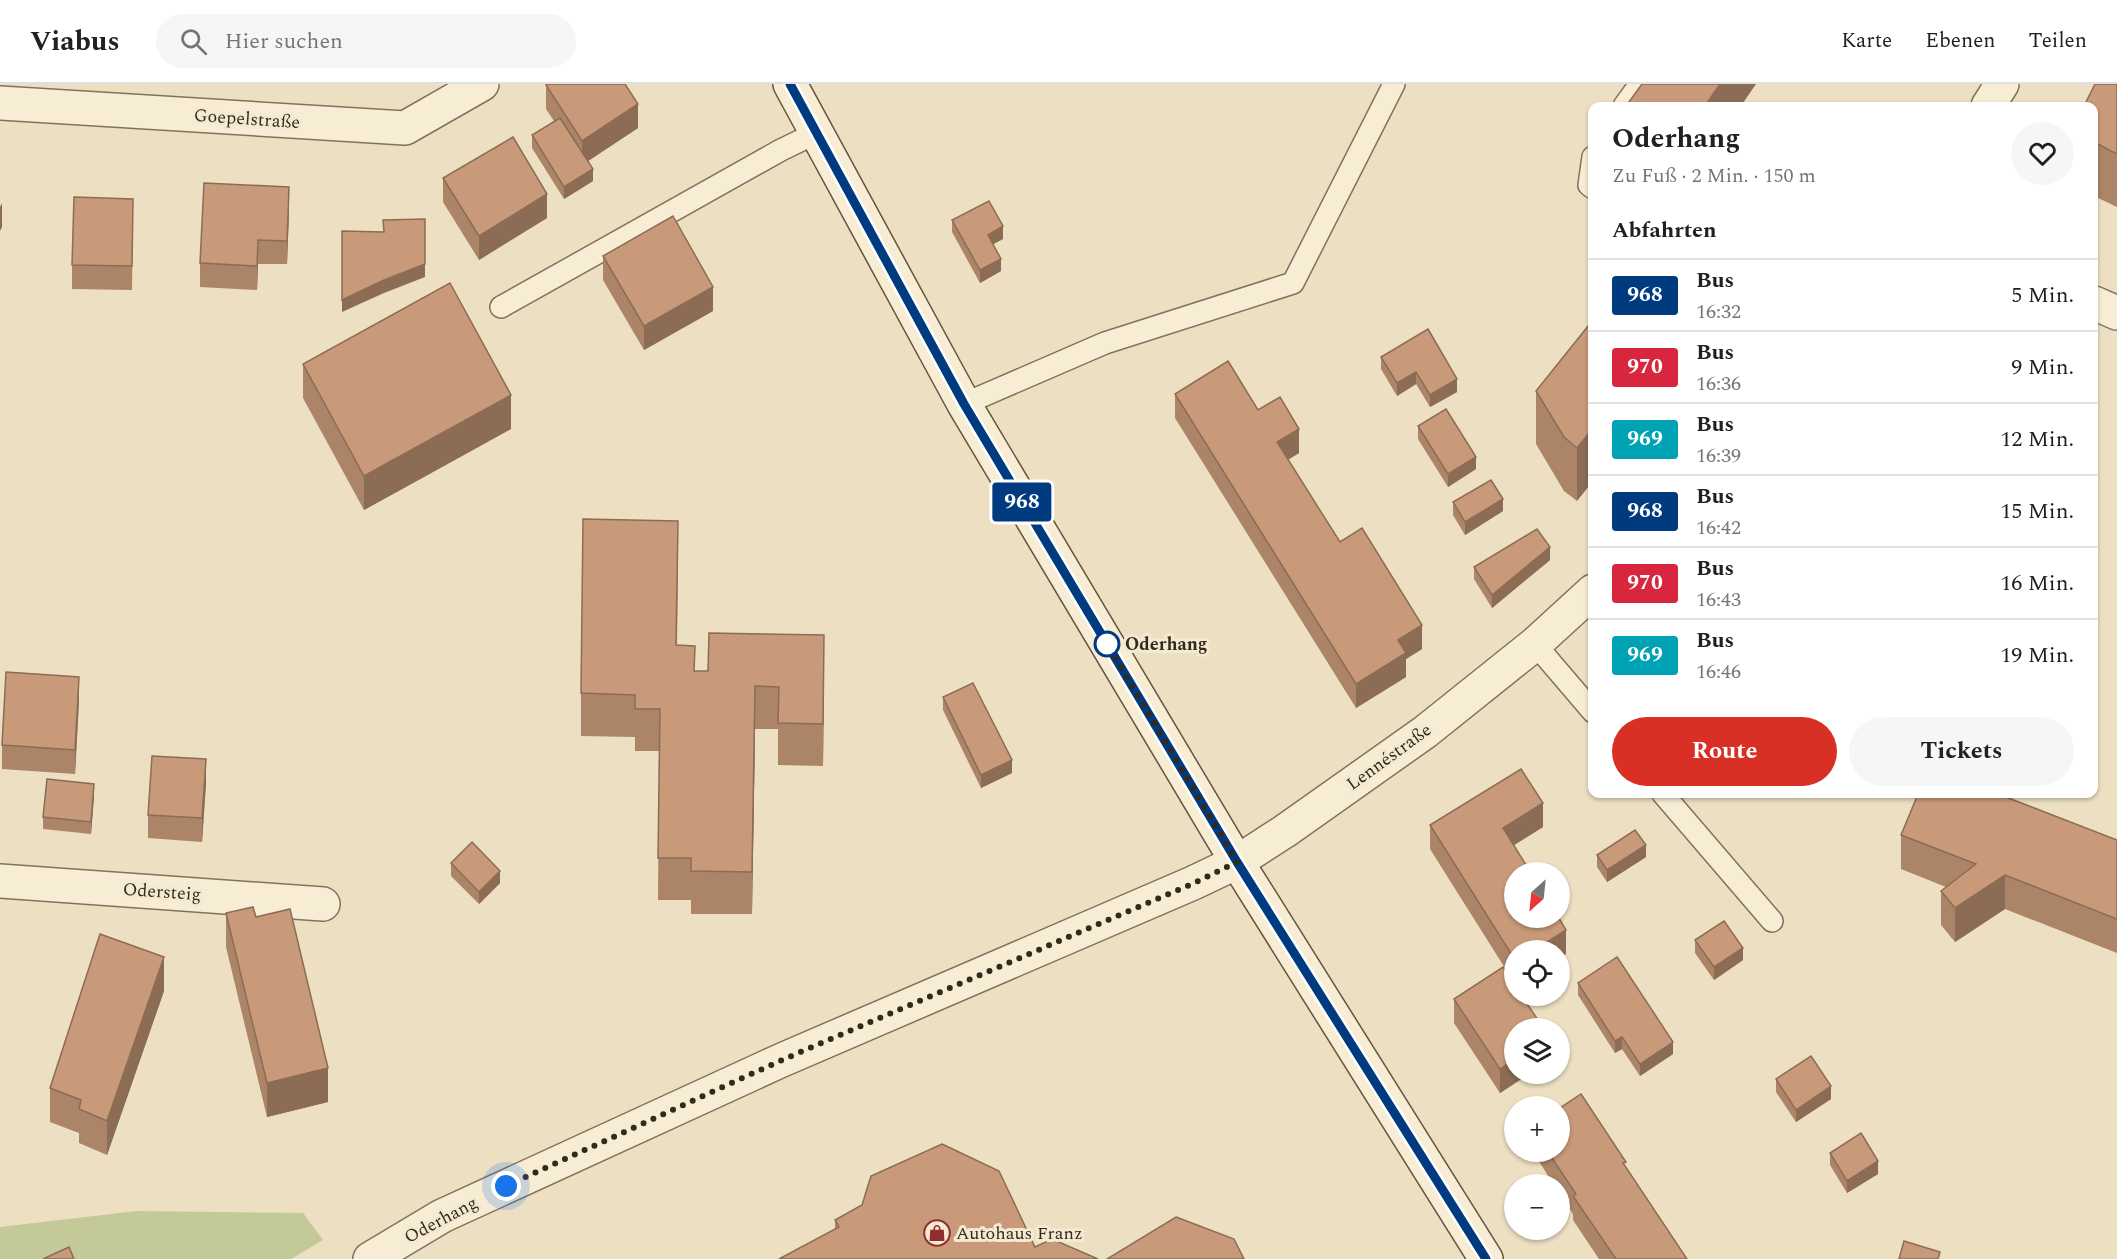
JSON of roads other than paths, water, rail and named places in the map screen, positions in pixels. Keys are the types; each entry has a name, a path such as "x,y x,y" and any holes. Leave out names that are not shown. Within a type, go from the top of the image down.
{"street":[{"name":"Goepelstraße","path":"0,103 405,128 482,84"},
{"path":"790,84 964,404 1237,862 1486,1259"},
{"path":"1991,102 2002,84"},
{"path":"2098,305 2117,313"},
{"name":"Lennéstraße","path":"1237,862 1285,831 1425,732 1535,644 1588,596"},
{"name":"Oderhang","path":"370,1259 442,1216 772,1064 1192,884 1237,862"},
{"name":"Odersteig","path":"0,881 323,904"}],"lane":[{"path":"964,404 1105,343 1293,283 1394,84"},
{"path":"1627,102 1640,84"},
{"path":"501,307 781,150 816,133"},
{"path":"1535,644 1588,706"},
{"path":"1666,798 1772,921"}],"place":[{"name":"Oderhang","path":"1107,644"},
{"name":"Autohaus Franz","path":"937,1233"}]}
